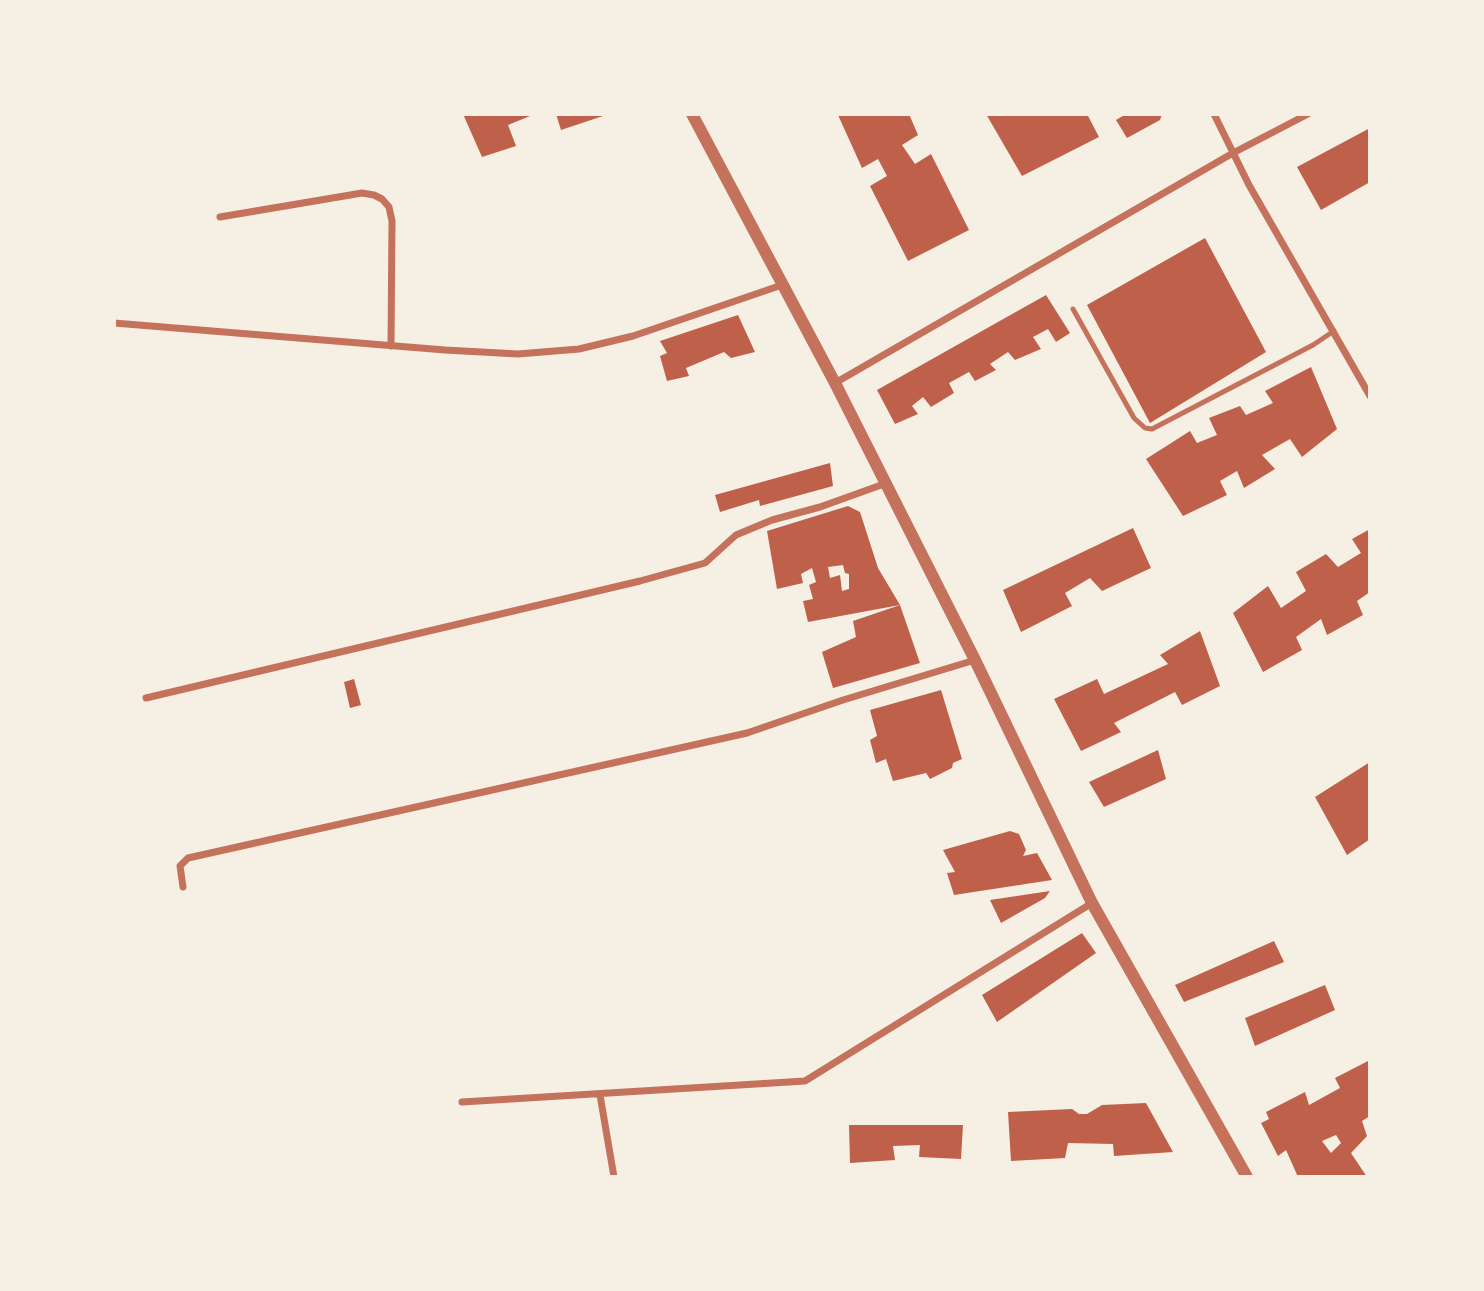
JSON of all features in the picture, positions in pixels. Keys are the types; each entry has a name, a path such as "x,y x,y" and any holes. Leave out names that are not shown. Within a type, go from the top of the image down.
{"street":[{"path":"692,114 835,383 975,660 1092,902 1247,1177"},
{"path":"1214,114 1249,185 1370,396"},
{"path":"835,383 1233,153 1308,114"},
{"path":"220,218 362,193 382,199 388,207 392,221 391,346"},
{"path":"114,323 518,354 579,349 633,336 782,285"},
{"path":"146,698 640,581 705,563 736,535 884,484"},
{"path":"183,887 180,866 188,858 747,733 975,660"},
{"path":"462,1102 805,1081 1092,902"},
{"path":"600,1095 614,1177"}],"lane":[{"path":"1073,309 1134,418 1145,428 1152,429 1314,345 1334,331"}],"building":[{"path":"463,114 535,114 508,125 516,146 482,157"},
{"path":"556,114 602,114 603,116 561,130"},
{"path":"909,114 918,135 902,145 915,164 931,154 969,230 908,261 870,186 887,176 878,159 862,168 838,115"},
{"path":"986,114 1087,114 1099,137 1022,176"},
{"path":"1126,114 1162,114 1160,120 1127,138 1116,120"},
{"path":"1370,128 1370,182 1321,210 1297,167"},
{"path":"1205,238 1266,352 1150,423 1087,305"},
{"path":"1046,295 1070,333 1056,342 1048,329 1033,337 1041,349 1015,360 1008,352 990,364 996,370 975,381 969,372 949,383 954,393 931,407 923,397 912,406 918,414 895,424 877,390"},
{"path":"738,315 755,352 731,358 724,352 686,368 689,376 667,381 660,356 667,353 660,341"},
{"path":"1311,367 1337,429 1302,457 1290,439 1262,455 1275,469 1244,488 1237,471 1220,481 1227,495 1183,516 1146,459 1190,431 1197,443 1217,435 1209,418 1240,406 1246,415 1273,403 1265,391"},
{"path":"830,463 833,486 760,506 759,500 720,512 715,495"},
{"path":"848,506 860,512 878,568 900,605 808,622 803,601 813,599 809,585 816,582 812,568 801,574 803,583 777,589 767,531","holes":["843,565 845,573 849,574 849,589 842,591 840,575 830,578 828,567"]},
{"path":"1133,528 1151,568 1102,591 1090,578 1065,593 1072,606 1021,632 1003,590"},
{"path":"1370,529 1370,592 1357,601 1363,615 1327,635 1321,619 1296,637 1302,650 1263,672 1233,613 1268,586 1281,608 1306,591 1296,572 1326,554 1338,567 1361,553 1352,539"},
{"path":"900,605 920,663 833,688 822,652 856,637 853,621"},
{"path":"1200,631 1220,686 1182,705 1175,692 1114,723 1121,732 1081,751 1054,699 1097,679 1104,694 1168,664 1160,655"},
{"path":"354,679 361,705 350,708 344,682"},
{"path":"941,690 962,759 953,763 952,768 930,779 926,773 893,781 886,759 876,763 870,740 877,736 870,710"},
{"path":"1158,750 1166,779 1104,807 1089,782"},
{"path":"1370,762 1370,839 1347,855 1315,797"},
{"path":"1010,831 1019,834 1026,850 1023,856 1037,853 1052,880 954,895 947,873 955,872 943,850"},
{"path":"1050,891 1045,898 1001,923 990,900"},
{"path":"1082,933 1096,953 997,1022 982,995"},
{"path":"1274,941 1284,962 1184,1002 1175,985"},
{"path":"1325,985 1335,1010 1255,1046 1245,1018"},
{"path":"1370,1060 1370,1116 1362,1121 1367,1136 1351,1153 1367,1177 1298,1177 1286,1150 1278,1156 1261,1123 1269,1119 1266,1112 1305,1092 1309,1105 1340,1088 1335,1078","holes":["1336,1135 1341,1143 1331,1153 1322,1141"]},
{"path":"1146,1103 1173,1152 1114,1156 1113,1144 1068,1143 1065,1158 1011,1161 1008,1112 1072,1109 1079,1114 1087,1114 1102,1105"},
{"path":"849,1125 963,1125 961,1159 919,1157 920,1145 893,1146 895,1160 850,1163"}]}
